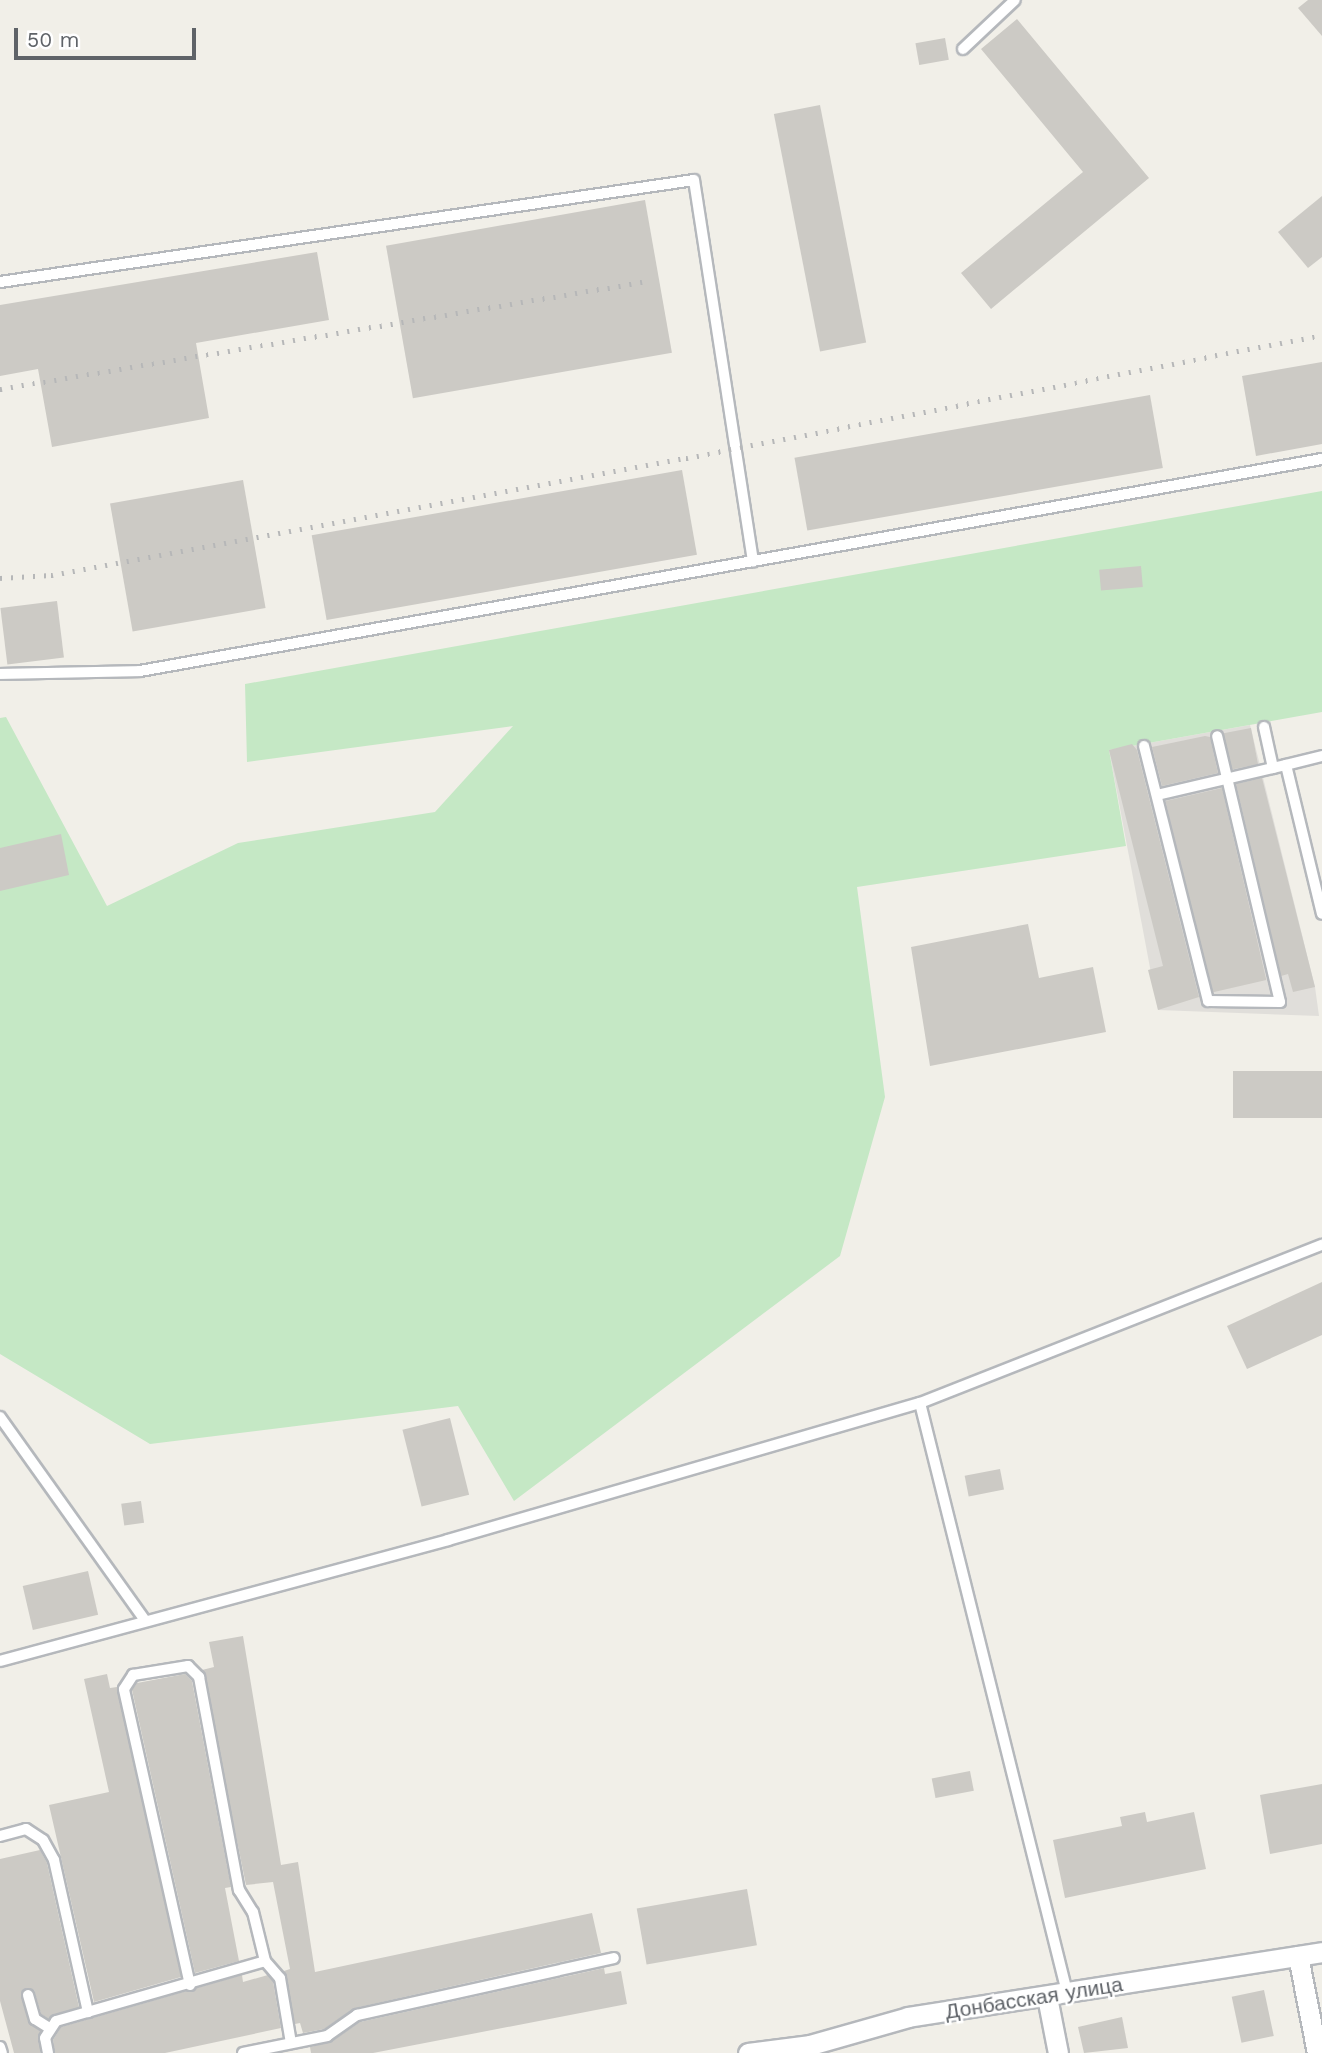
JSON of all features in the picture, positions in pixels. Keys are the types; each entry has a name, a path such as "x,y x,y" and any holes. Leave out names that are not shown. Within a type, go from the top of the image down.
{"street":[{"name":"Донбасская улица","path":"748,2053 811,2049 908,2017 1322,1952"},
{"path":"1297,1956 1317,2053"},
{"path":"1047,1997 1058,2053"}],"lane":[{"path":"963,49 1015,0"},
{"path":"0,282 694,180 753,561"},
{"path":"0,674 140,671 1322,459"},
{"path":"1264,727 1273,768"},
{"path":"1144,746 1208,1001 1280,1002 1217,736"},
{"path":"1157,795 1322,756"},
{"path":"1286,765 1322,914"},
{"path":"0,1661 447,1540 920,1403 1322,1245"},
{"path":"920,1403 1067,1992"},
{"path":"0,1417 145,1620"},
{"path":"190,1985 124,1689 133,1675 188,1666 200,1677 239,1890 254,1912 265,1961 280,1978 291,2043"},
{"path":"0,1836 26,1829 43,1840 54,1860 88,2012"},
{"path":"243,2053 327,2036 358,2015 614,1958"},
{"path":"48,2027 88,2012 190,1985 265,1961"},
{"path":"28,1995 35,2019 48,2027"},
{"path":"48,2027 45,2038 48,2053"},
{"path":"0,2047 2,2053"}],"shaded area":[{"path":"1250,725 1315,987 1319,1016 1158,1010 1109,750"}],"green space":[{"path":"1322,491 1322,712 1109,750 1126,846 857,887 885,1097 840,1256 514,1501 458,1406 150,1444 0,1354 0,718 6,717 107,906 238,843 435,812 513,726 247,762 245,684"}],"building":[{"path":"1308,0 1322,0 1322,36 1298,8"},
{"path":"1017,19 1149,178 991,309 961,273 1083,172 981,49"},
{"path":"945,38 949,60 919,65 915,43"},
{"path":"820,105 866,343 820,352 774,114"},
{"path":"1322,196 1322,257 1308,268 1278,232"},
{"path":"645,200 672,353 413,398 386,246"},
{"path":"317,252 329,320 196,343 209,418 52,447 38,369 0,376 0,305"},
{"path":"1322,362 1322,444 1256,456 1242,376"},
{"path":"1150,395 1163,468 807,531 794,458"},
{"path":"682,470 697,555 327,620 312,535"},
{"path":"243,480 266,608 133,631 110,503"},
{"path":"1141,566 1143,587 1101,591 1099,570"},
{"path":"57,601 64,658 7,665 0,608"},
{"path":"1251,728 1258,764 1231,770 1224,733"},
{"path":"1210,737 1218,773 1162,786 1152,747"},
{"path":"1132,744 1137,750 1199,997 1158,1010 1148,970 1163,966 1109,750"},
{"path":"1262,778 1315,987 1293,992 1288,974 1281,976 1236,784"},
{"path":"1222,788 1266,980 1210,993 1165,801"},
{"path":"61,834 69,875 0,891 0,848"},
{"path":"1028,924 1039,978 1093,967 1106,1032 930,1066 911,947"},
{"path":"1233,1071 1322,1071 1322,1118 1233,1118"},
{"path":"1322,1282 1322,1335 1247,1369 1227,1326"},
{"path":"450,1418 469,1495 422,1507 402,1430"},
{"path":"1000,1469 1004,1490 969,1496 965,1476"},
{"path":"141,1501 144,1523 124,1526 121,1504"},
{"path":"88,1571 98,1615 33,1630 23,1586"},
{"path":"243,1636 281,1865 298,1862 315,1972 592,1913 601,1953 355,2008 324,2029 303,2033 300,2023 295,2024 284,1971 290,1969 273,1882 246,1885 202,1670 214,1667 209,1642"},
{"path":"107,1674 110,1688 117,1687 181,1977 94,2002 49,1805 109,1792 84,1679"},
{"path":"185,1674 192,1681 231,1887 225,1888 239,1961 195,1973 132,1690 137,1683"},
{"path":"970,1771 974,1791 936,1798 932,1778"},
{"path":"1322,1784 1322,1844 1270,1854 1260,1795"},
{"path":"1145,1812 1147,1822 1194,1812 1206,1869 1065,1898 1053,1840 1122,1826 1120,1817"},
{"path":"40,1850 47,1863 79,2007 49,2019 41,2014 34,1990 23,1989 28,2021 41,2031 40,2053 14,2053 0,2001 0,1859"},
{"path":"747,1889 757,1945 647,1965 637,1908"},
{"path":"604,1968 605,1974 621,1971 627,2004 373,2053 311,2053 310,2047 331,2042 360,2022"},
{"path":"242,1975 243,1982 268,1975 273,1981 281,2028 165,2053 55,2053 53,2040 61,2027"},
{"path":"1264,1990 1274,2036 1241,2043 1232,1997"},
{"path":"1122,2017 1128,2048 1084,2053 1078,2027"}],"railway":[{"path":"0,389 649,281"},
{"path":"0,578 51,575 686,458 1322,335"}]}
